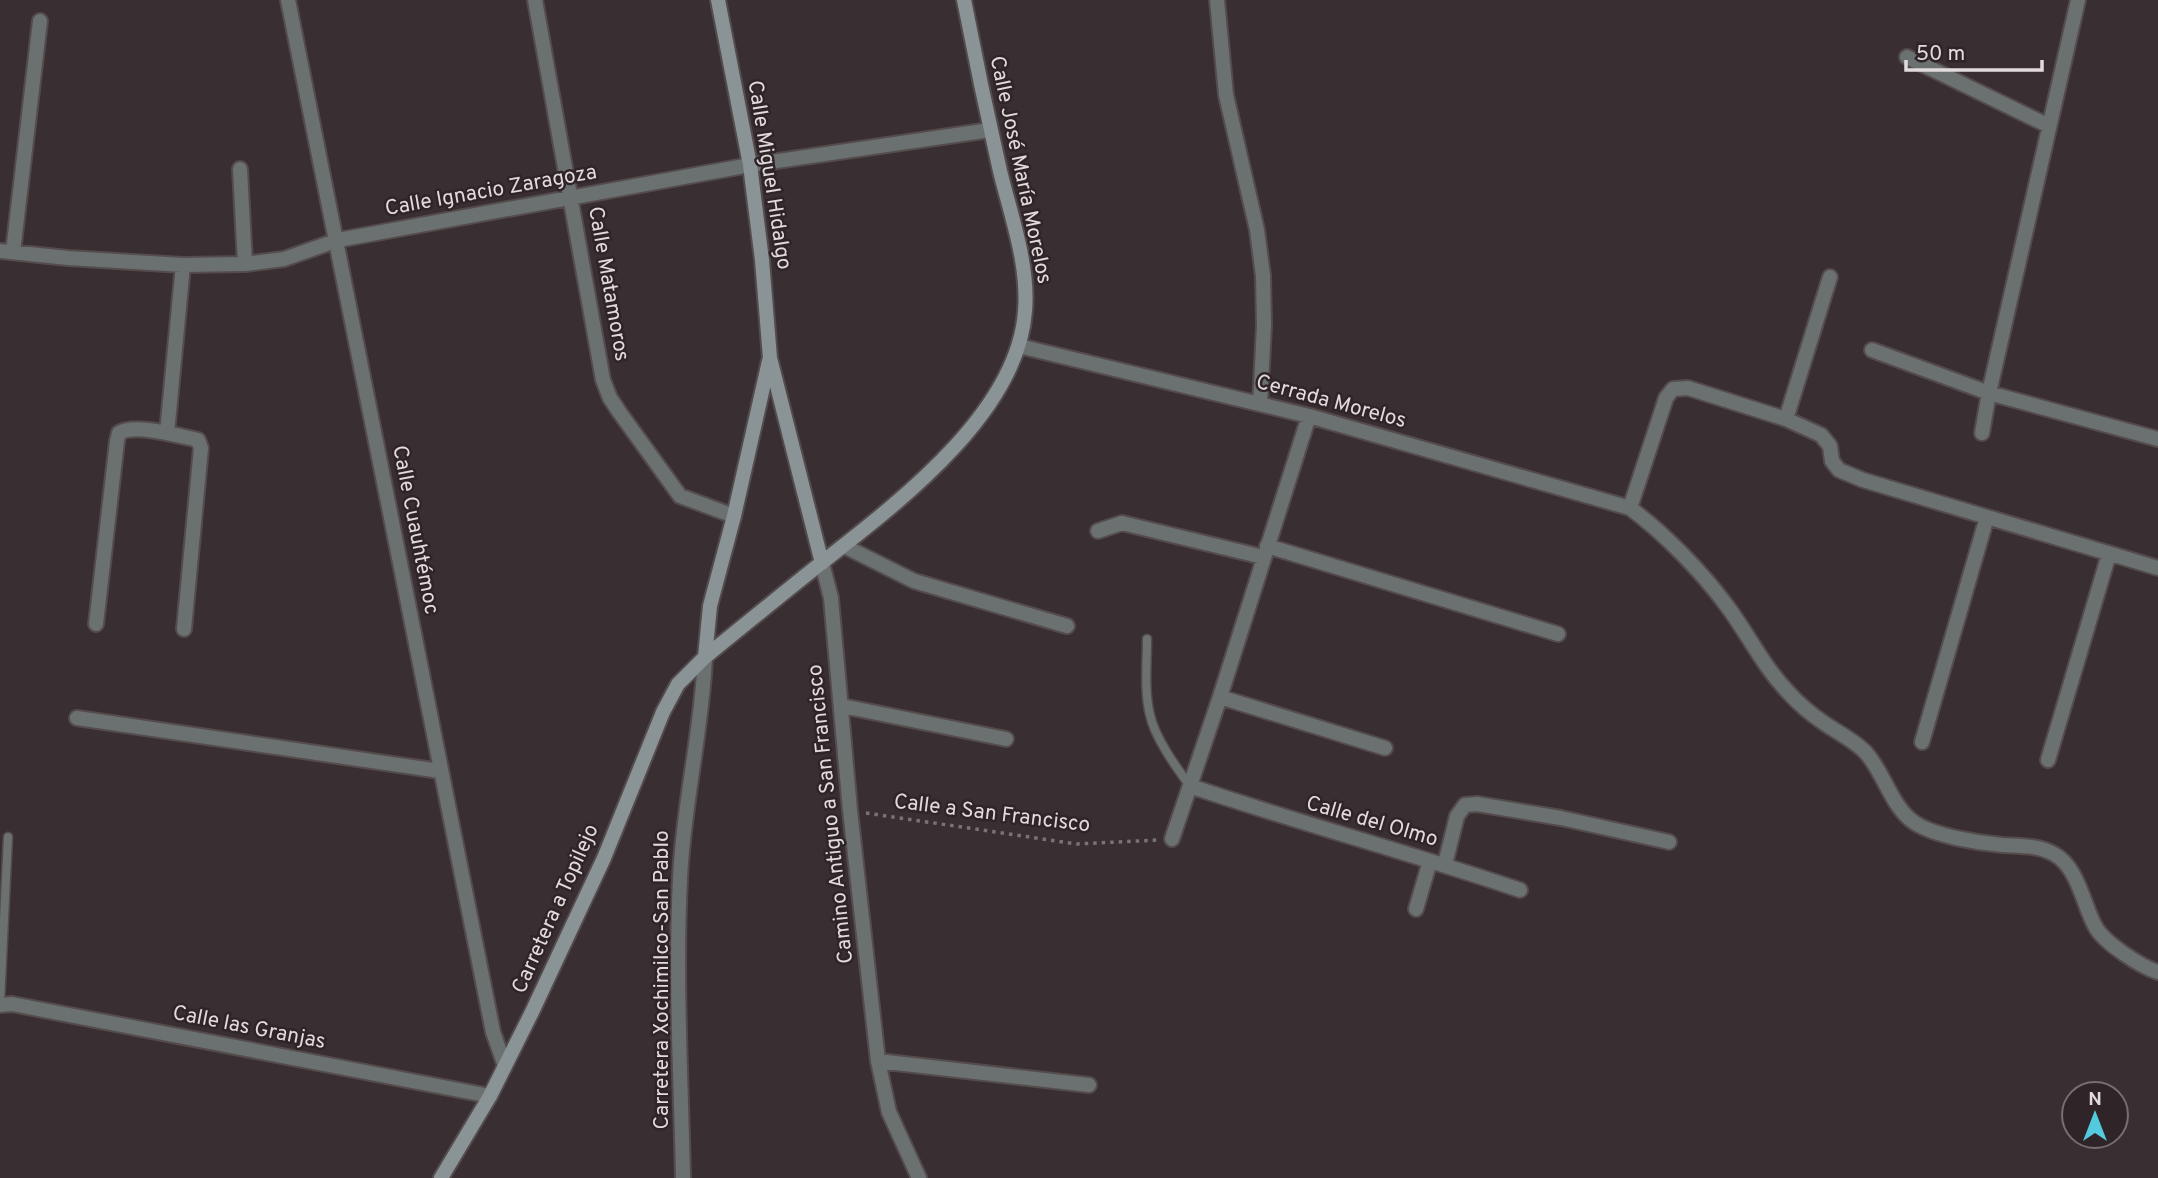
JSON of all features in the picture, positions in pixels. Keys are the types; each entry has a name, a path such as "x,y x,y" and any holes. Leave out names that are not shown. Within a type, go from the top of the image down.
{"main road":[{"name":"Calle Miguel Hidalgo","path":"718,0 750,165 762,260 770,358 822,563"},
{"name":"Calle José María Morelos","path":"822,563 902,499 955,446 1000,386 1019,346 1026,312 1025,279 990,130 964,0"},
{"name":"Calle Miguel Hidalgo","path":"705,657 710,606 734,516 770,358"},
{"name":"Carretera a Topilejo","path":"441,1178 505,1066 604,858 663,712 678,684 705,657 822,563"}],"street":[{"name":"Calle Cuauhtémoc","path":"288,0 338,240 493,1032 505,1066"},
{"name":"Calle Matamoros","path":"535,0 603,380 610,398 680,496 734,516"},
{"path":"1217,0 1226,95 1257,230 1263,276 1264,353 1260,404"},
{"path":"1982,433 2078,0"},
{"path":"7,251 40,21"},
{"path":"1907,57 2049,126"},
{"name":"Calle Ignacio Zaragoza","path":"7,251 68,258 183,265 245,264 284,259 338,240 750,165 990,130"},
{"path":"240,169 245,264"},
{"path":"167,433 183,265"},
{"path":"1786,419 1830,277"},
{"name":"Cerrada Morelos","path":"1019,346 1309,416 1630,508"},
{"path":"1872,350 1989,393 2158,439"},
{"path":"2158,568 1863,480 1839,470 1832,461 1830,446 1821,435 1786,419 1688,388 1673,389 1666,398 1630,508 1687,559 1727,605 1788,693 1822,722 1866,752 1904,812 1915,823 1960,838 2000,845 2035,847 2054,854 2068,866 2096,930 2147,969 2158,972"},
{"path":"1172,839 1309,416"},
{"path":"96,624 113,464 119,433 125,429 167,433 198,440 201,448 202,461 184,629"},
{"path":"1922,742 1987,517"},
{"path":"1098,531 1122,523 1265,551 1558,634"},
{"path":"844,546 914,581 1067,626"},
{"path":"2048,761 2109,554"},
{"name":"Camino Antiguo a San Francisco","path":"822,563 831,598 850,810 878,1061 889,1112 919,1178"},
{"name":"Carretera Xochimilco-San Pablo","path":"683,1178 679,1013 680,881 684,826 703,696 705,657"},
{"path":"1220,697 1385,748"},
{"path":"842,706 1006,739"},
{"path":"78,718 440,771"},
{"name":"Calle del Olmo","path":"1190,786 1275,815 1445,864 1457,816 1465,805 1477,804 1561,818 1669,842"},
{"path":"1416,909 1430,861"},
{"path":"1445,864 1520,890"},
{"name":"Calle las Granjas","path":"0,1004 12,1004 490,1096"},
{"path":"878,1061 1089,1085"}],"lane":[{"path":"1147,639 1146,679 1150,716 1170,758 1190,786"},
{"path":"0,1004 8,837"}],"path":[{"name":"Calle a San Francisco","path":"850,810 1077,844 1172,839"}]}
